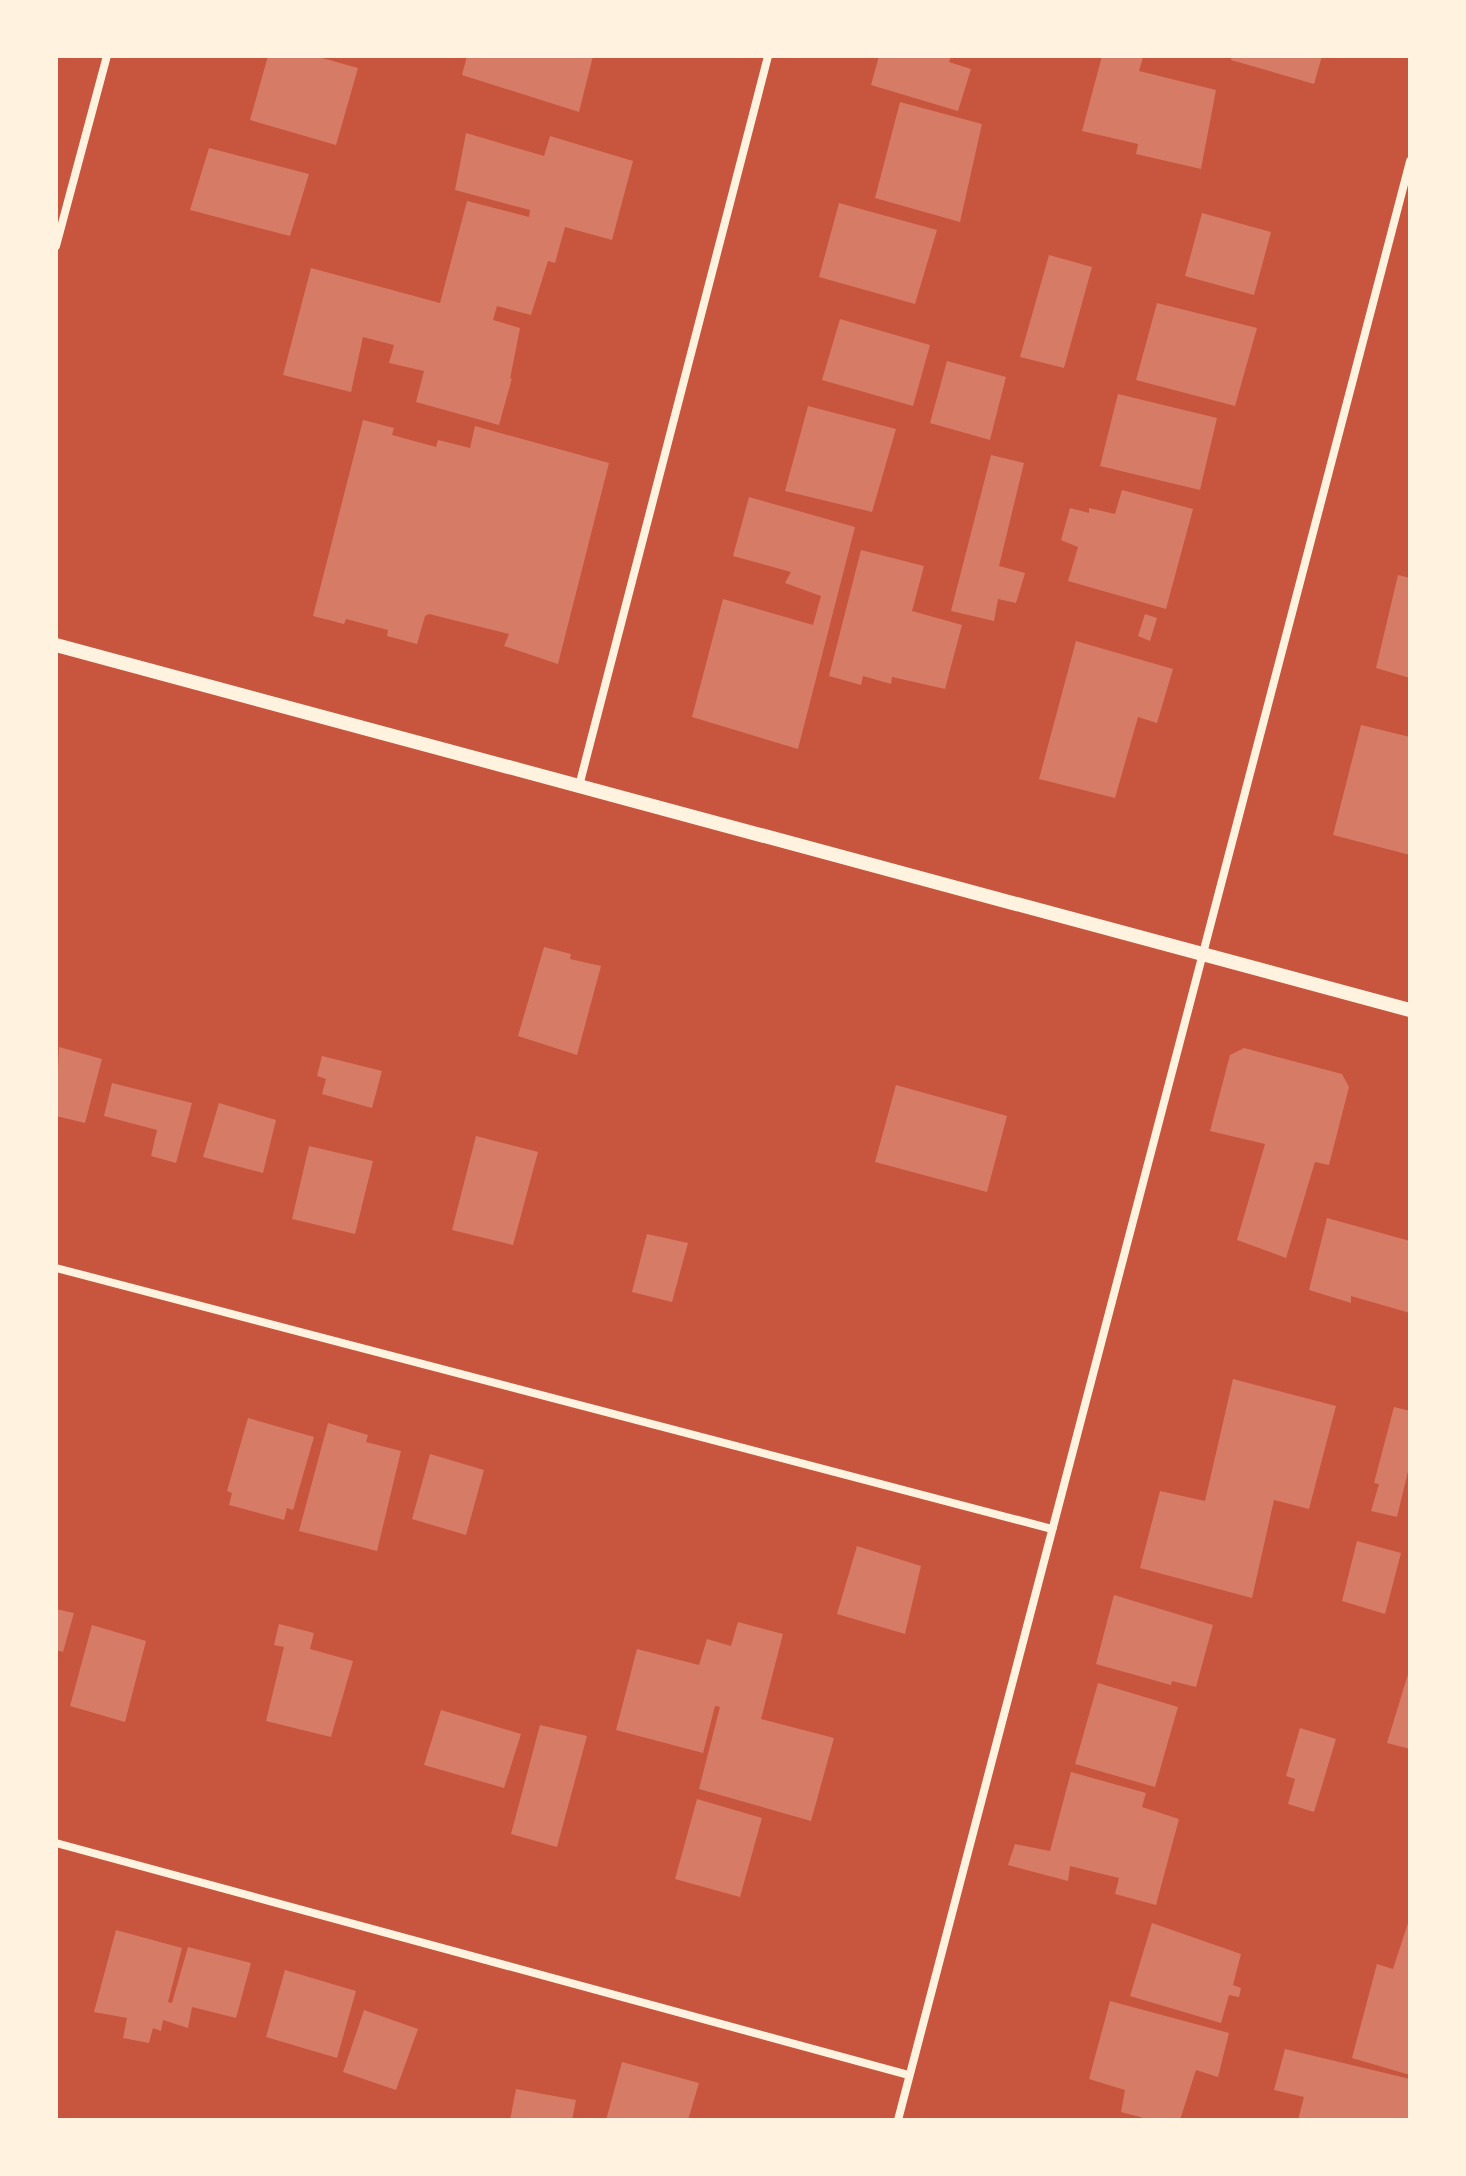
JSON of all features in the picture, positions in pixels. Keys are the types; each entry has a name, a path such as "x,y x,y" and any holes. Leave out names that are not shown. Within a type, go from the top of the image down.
{"street":[{"path":"56,246 107,56"},
{"path":"579,786 768,56"},
{"path":"898,2120 1410,161"},
{"path":"56,645 1410,1010"},
{"path":"56,1268 1052,1529"},
{"path":"56,1843 909,2075"}],"building":[{"path":"268,56 315,56 358,68 336,145 250,120"},
{"path":"467,56 593,56 579,112 462,75"},
{"path":"879,56 951,56 949,62 971,69 958,111 871,85"},
{"path":"1102,56 1143,57 1139,71 1216,90 1201,169 1136,154 1138,144 1082,131"},
{"path":"1232,56 1322,56 1314,84 1231,60"},
{"path":"900,102 982,124 960,222 875,198"},
{"path":"466,133 544,156 550,136 633,161 612,240 565,227 555,263 548,261 531,315 497,306 493,320 520,328 512,378 499,425 416,402 424,371 389,363 394,345 363,337 351,392 283,375 311,268 440,303 467,201 529,217 530,210 455,190"},
{"path":"209,148 309,174 290,236 190,210"},
{"path":"839,203 937,230 915,304 819,277"},
{"path":"1202,213 1271,232 1254,295 1185,276"},
{"path":"1049,255 1092,267 1064,368 1020,357"},
{"path":"1157,303 1257,328 1235,406 1136,380"},
{"path":"840,319 930,345 913,406 822,380"},
{"path":"947,361 1006,377 990,440 930,423"},
{"path":"1118,394 1217,418 1200,490 1100,466"},
{"path":"808,406 896,429 872,512 785,491"},
{"path":"363,420 394,428 392,435 436,447 438,440 470,448 475,426 609,463 558,664 504,646 509,634 429,614 425,616 417,644 387,636 388,630 346,619 344,624 313,616"},
{"path":"991,455 1024,463 999,566 1025,573 1016,603 998,599 994,621 951,611"},
{"path":"1122,490 1193,509 1166,609 1068,581 1078,547 1061,540 1070,508 1089,513 1089,508 1115,514"},
{"path":"749,497 855,527 798,749 692,717 723,599 813,625 821,596 785,583 791,572 733,556"},
{"path":"861,550 924,566 912,611 962,625 945,689 892,677 891,684 863,676 861,685 829,676"},
{"path":"1398,575 1410,578 1410,678 1376,668"},
{"path":"1145,614 1157,618 1150,641 1138,636"},
{"path":"1076,641 1173,669 1157,723 1138,717 1115,798 1039,779"},
{"path":"1361,725 1410,737 1410,855 1333,835"},
{"path":"544,947 571,954 570,959 601,966 577,1055 518,1036"},
{"path":"59,1047 102,1059 85,1123 56,1116"},
{"path":"1244,1048 1342,1074 1349,1087 1329,1165 1315,1162 1286,1258 1237,1240 1265,1144 1210,1131 1230,1055"},
{"path":"322,1056 382,1071 372,1108 322,1094 326,1079 317,1076"},
{"path":"112,1083 192,1103 176,1163 151,1156 157,1130 104,1116"},
{"path":"896,1085 1007,1116 987,1192 875,1162"},
{"path":"219,1103 276,1120 263,1173 203,1157"},
{"path":"476,1136 538,1152 513,1245 452,1230"},
{"path":"309,1146 373,1161 355,1234 292,1219"},
{"path":"1327,1218 1410,1241 1410,1313 1351,1296 1351,1303 1309,1290"},
{"path":"647,1234 688,1243 672,1302 632,1292"},
{"path":"1233,1379 1336,1406 1309,1509 1274,1500 1252,1598 1140,1568 1160,1491 1205,1501"},
{"path":"1394,1407 1410,1411 1410,1463 1397,1517 1371,1511 1379,1484 1374,1483"},
{"path":"248,1418 314,1437 293,1510 287,1508 284,1520 229,1505 232,1493 227,1491"},
{"path":"328,1423 368,1435 366,1442 401,1451 377,1551 299,1531"},
{"path":"430,1454 484,1470 466,1535 412,1519"},
{"path":"1357,1541 1401,1553 1385,1614 1342,1601"},
{"path":"857,1546 921,1566 905,1634 837,1614"},
{"path":"1114,1595 1213,1625 1196,1687 1172,1681 1171,1685 1096,1664"},
{"path":"56,1609 74,1613 63,1652 56,1650"},
{"path":"738,1622 783,1634 761,1719 834,1738 811,1821 699,1789 720,1707 715,1706 703,1753 616,1730 637,1649 699,1665 707,1639 731,1646"},
{"path":"279,1624 314,1633 310,1649 353,1661 331,1737 266,1721 284,1647 274,1645"},
{"path":"92,1625 146,1641 125,1722 70,1706"},
{"path":"1410,1672 1410,1749 1387,1743"},
{"path":"1098,1683 1178,1707 1155,1787 1075,1764"},
{"path":"441,1710 521,1734 504,1788 424,1765"},
{"path":"540,1725 587,1736 557,1847 511,1834"},
{"path":"1300,1728 1336,1739 1314,1812 1288,1804 1295,1779 1286,1776"},
{"path":"1071,1772 1146,1793 1142,1807 1179,1819 1156,1905 1115,1894 1119,1878 1070,1866 1068,1881 1008,1865 1015,1844 1050,1851"},
{"path":"697,1799 762,1818 740,1897 675,1879"},
{"path":"1410,1917 1410,2075 1352,2058 1377,1964 1393,1969"},
{"path":"1152,1923 1241,1954 1233,1985 1241,1988 1239,1997 1229,1995 1221,2023 1130,1996"},
{"path":"116,1930 182,1948 168,2002 172,2003 188,1947 251,1963 236,2018 192,2007 188,2028 163,2020 161,2031 153,2028 149,2043 123,2038 127,2018 94,2012"},
{"path":"285,1970 356,1991 337,2058 266,2037"},
{"path":"1110,2001 1229,2033 1218,2077 1196,2070 1180,2120 1151,2120 1121,2112 1125,2090 1089,2079"},
{"path":"364,2010 418,2029 396,2090 343,2072"},
{"path":"1285,2049 1410,2079 1410,2120 1298,2120 1304,2097 1274,2090"},
{"path":"622,2062 699,2083 688,2120 606,2120"},
{"path":"516,2089 576,2100 572,2120 510,2120"}]}
